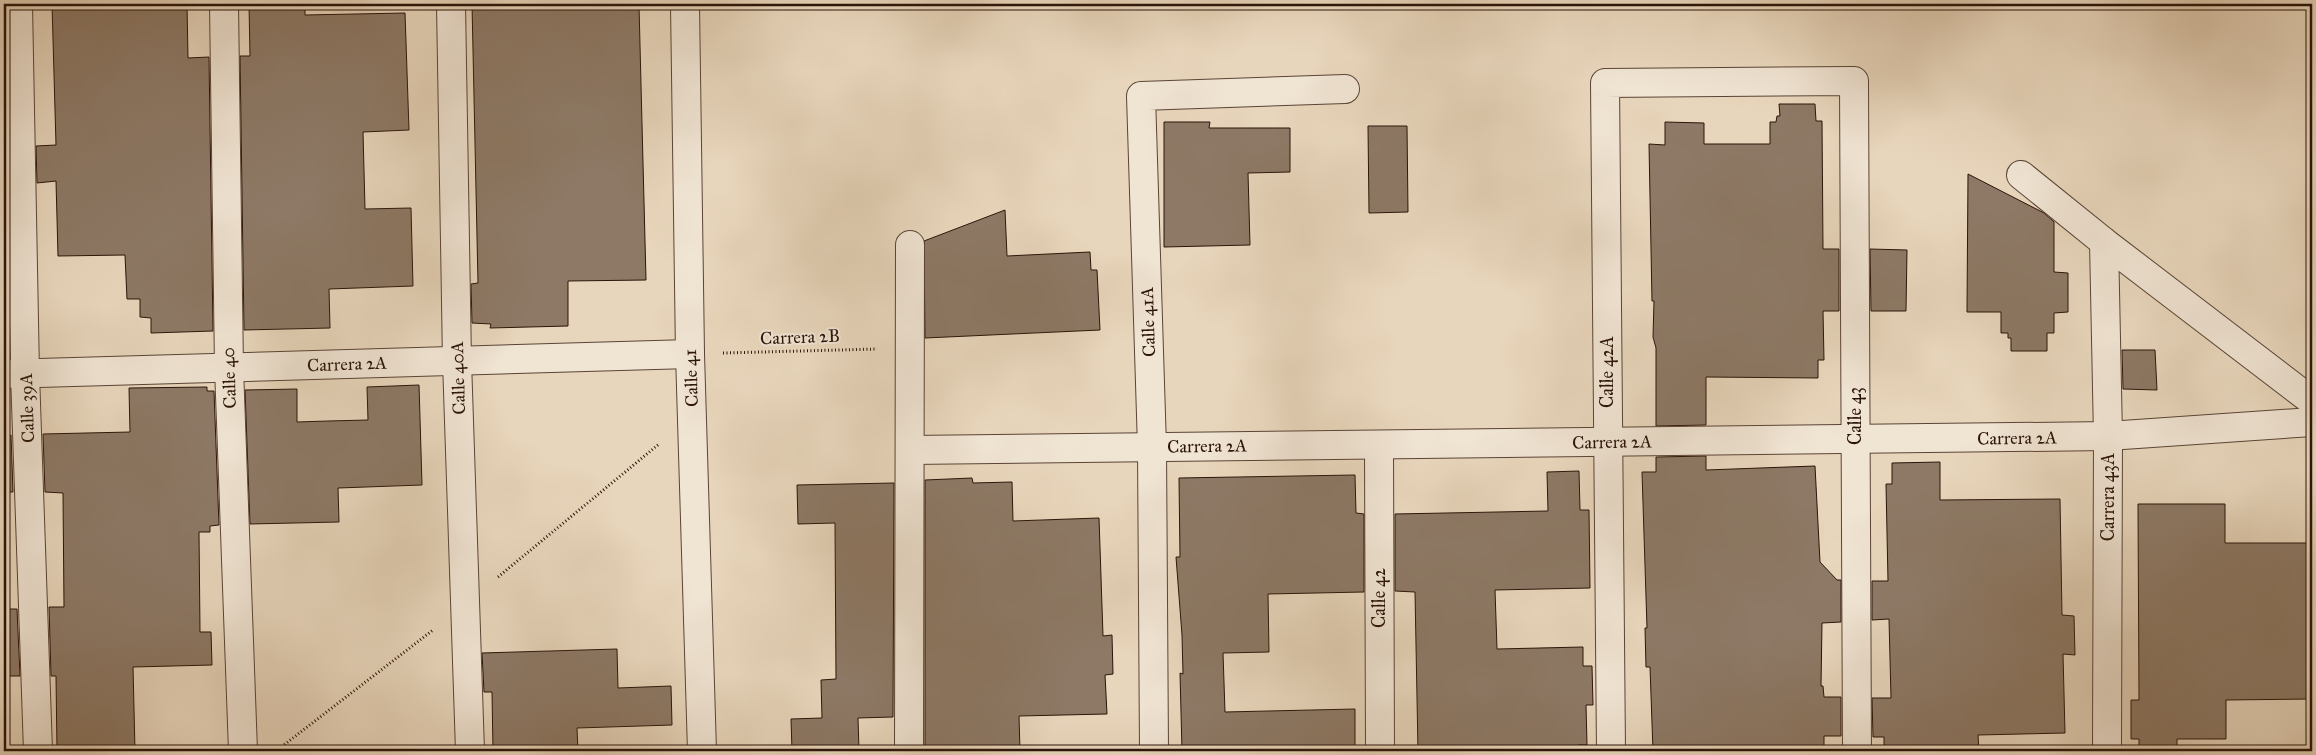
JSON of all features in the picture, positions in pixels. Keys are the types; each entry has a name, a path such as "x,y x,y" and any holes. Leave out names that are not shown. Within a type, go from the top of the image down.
{"street":[{"name":"Calle 39A","path":"18,4 15,374 38,751"},
{"name":"Calle 40","path":"224,4 229,368 243,751"},
{"name":"Calle 40A","path":"451,4 457,361 470,751"},
{"name":"Calle 41","path":"685,4 690,354 702,751"},
{"name":"Calle 43","path":"1605,83 1854,81 1857,751"},
{"name":"Calle 42A","path":"1605,83 1611,751"},
{"name":"Calle 41A","path":"1154,751 1152,447 1141,96 1345,89"},
{"path":"2021,176 2312,401"},
{"name":"Carrera 43A","path":"2104,242 2108,436 2107,751"},
{"path":"909,751 910,245"},
{"name":"Carrera 2A","path":"15,374 690,354"},
{"name":"Carrera 2A","path":"910,450 2108,436 2312,422"},
{"name":"Calle 42","path":"1379,445 1380,751"}],"path":[{"name":"Carrera 2B","path":"690,354 910,348"}],"building":[{"path":"52,4 187,4 188,58 209,57 213,331 151,333 151,318 140,317 140,299 127,299 125,255 58,256 56,181 37,183 36,146 56,145"},
{"path":"249,4 305,4 305,15 405,13 409,130 363,132 365,209 411,208 413,286 329,289 330,328 244,330 240,56 250,56"},
{"path":"472,4 556,4 556,8 639,6 646,280 568,281 568,326 490,328 491,324 472,323 471,284 478,283"},
{"path":"1779,104 1815,104 1816,121 1822,121 1823,249 1839,249 1839,311 1823,311 1824,360 1818,360 1818,378 1706,377 1706,425 1656,426 1656,348 1653,337 1654,301 1652,301 1649,144 1665,145 1665,122 1704,123 1704,144 1770,144 1770,122 1776,122 1777,116 1780,116"},
{"path":"1164,122 1210,122 1209,128 1290,128 1290,172 1248,173 1250,245 1164,247"},
{"path":"1368,126 1407,126 1408,212 1369,213"},
{"path":"1968,174 2044,213 2054,222 2054,272 2068,273 2068,312 2054,313 2054,333 2047,333 2047,351 2011,351 2011,338 2008,338 2008,333 2001,333 2001,312 1967,312"},
{"path":"1005,210 1007,256 1090,252 1091,270 1097,270 1100,330 925,338 924,241"},
{"path":"1870,249 1907,250 1906,311 1871,311"},
{"path":"2122,350 2155,350 2157,390 2123,389"},
{"path":"419,385 422,485 338,488 339,522 250,524 245,390 297,389 297,422 368,420 367,387"},
{"path":"207,387 207,391 214,391 219,525 210,526 210,532 199,532 200,632 211,632 212,665 133,667 135,751 57,751 56,676 51,676 49,607 64,607 63,493 45,492 43,434 130,432 129,388"},
{"path":"11,435 13,492 4,492 4,436"},
{"path":"1706,456 1706,470 1815,466 1820,562 1837,580 1841,580 1841,622 1822,623 1821,686 1823,686 1824,697 1841,697 1841,736 1824,736 1824,751 1653,751 1650,667 1646,667 1645,628 1647,628 1642,472 1656,472 1656,457"},
{"path":"1940,462 1940,500 2060,499 2062,615 2074,616 2075,655 2063,654 2065,733 1978,735 1979,751 1884,751 1884,737 1873,737 1872,698 1891,698 1889,619 1872,620 1872,581 1888,581 1886,484 1892,484 1892,463"},
{"path":"1579,471 1580,510 1589,510 1590,588 1495,590 1497,649 1583,647 1583,666 1592,666 1593,705 1586,705 1587,745 1578,745 1579,751 1418,751 1415,592 1395,591 1395,514 1548,511 1547,472"},
{"path":"1355,475 1356,513 1364,514 1364,592 1268,594 1269,652 1223,653 1225,712 1355,709 1355,751 1182,751 1180,673 1183,674 1182,635 1176,557 1180,557 1179,478"},
{"path":"972,478 973,483 1012,482 1013,521 1099,518 1103,636 1112,635 1113,674 1105,675 1107,714 1019,716 1020,751 925,751 925,480"},
{"path":"894,483 893,717 858,718 859,751 792,751 791,719 822,718 821,680 836,679 835,523 798,524 797,485"},
{"path":"2138,504 2225,504 2225,543 2312,543 2312,699 2226,700 2226,739 2177,739 2177,751 2139,751 2139,739 2131,739 2131,700 2139,700"},
{"path":"4,609 17,609 20,676 4,676"},
{"path":"617,649 618,688 671,686 672,725 577,728 578,751 493,751 492,692 484,692 482,653"}]}
